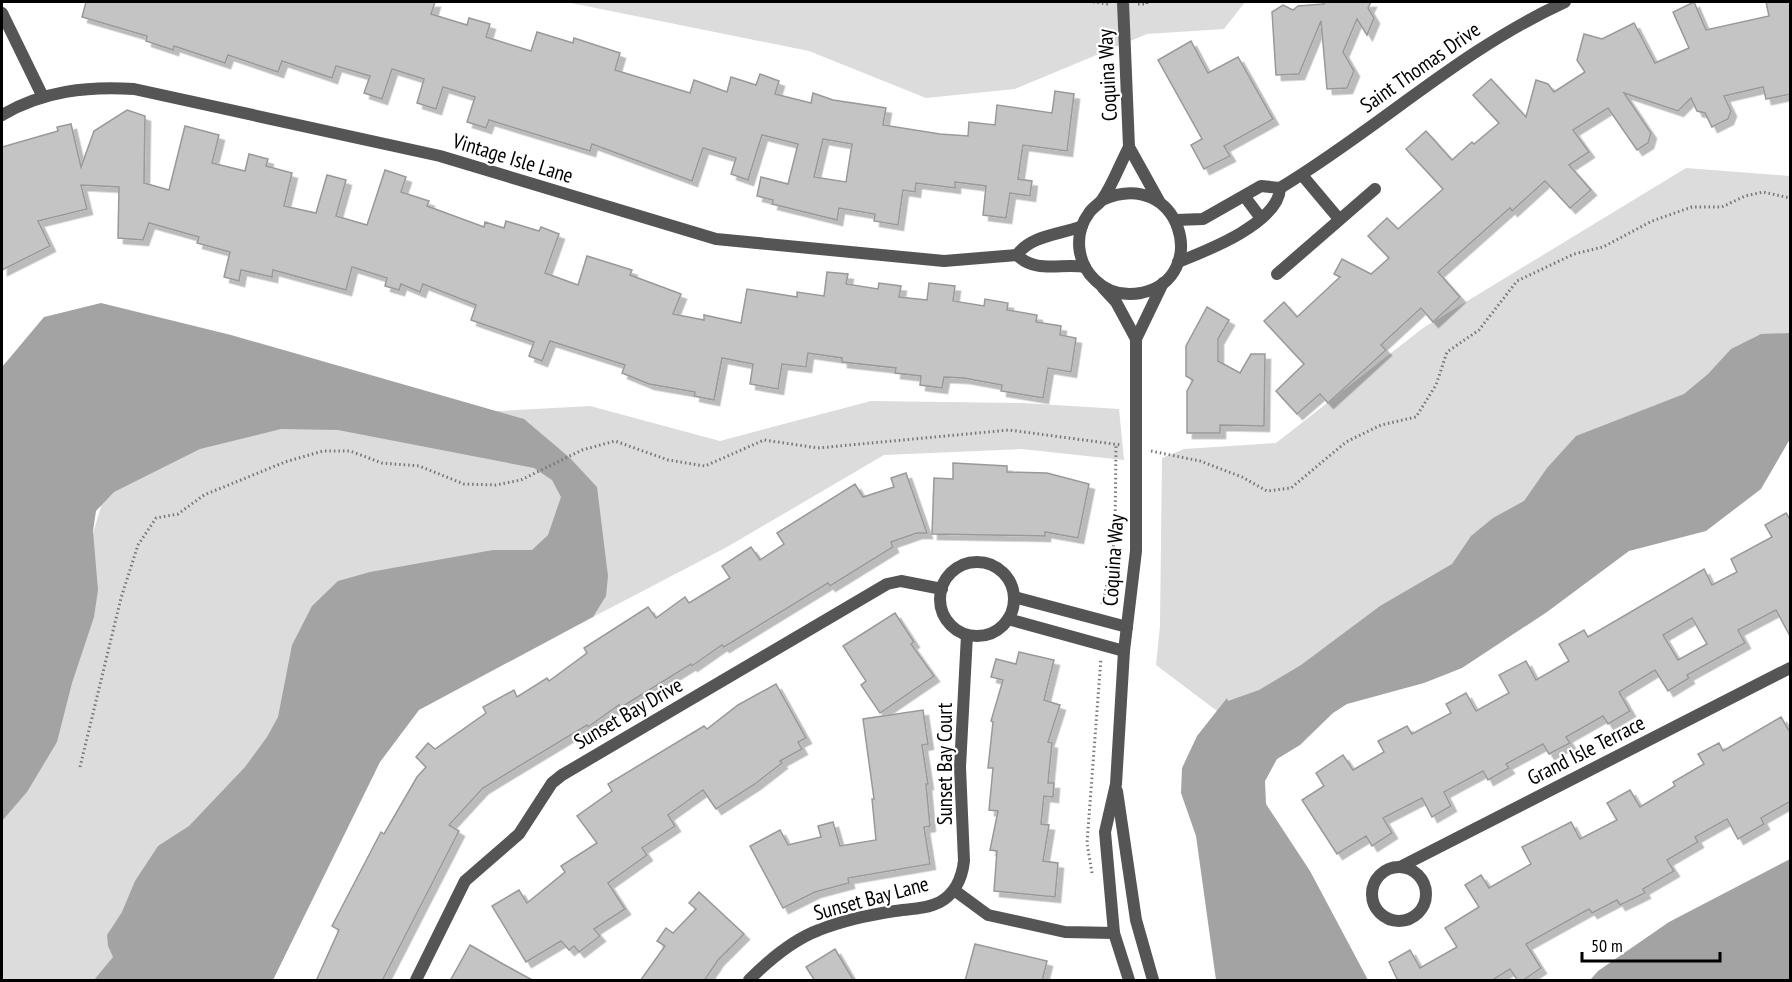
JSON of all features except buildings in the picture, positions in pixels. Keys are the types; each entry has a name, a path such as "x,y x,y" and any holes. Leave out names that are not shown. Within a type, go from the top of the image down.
{"street":[{"name":"Coquina Way","path":"1123,2 1130,147 1159,201"},
{"name":"Saint Thomas Drive","path":"1176,220 1203,219 1261,186 1280,188 1302,175 1481,46 1525,20 1565,2"},
{"path":"2,13 43,97"},
{"name":"Vintage Isle Lane","path":"2,115 43,97 75,89 134,89 440,156 716,238 944,261 1017,255 1026,264 1045,267 1085,267"},
{"name":"Coquina Way","path":"1102,200 1130,147"},
{"path":"1302,175 1339,219"},
{"name":"Saint Thomas Drive","path":"1178,262 1208,251 1244,232 1276,204 1280,188"},
{"path":"1277,274 1375,189"},
{"path":"1130,192 1159,201 1176,220 1180,234 1178,262 1163,283 1148,291 1132,295 1116,292 1101,285 1085,267 1080,254 1082,226 1089,212 1102,200 1115,194 1130,192"},
{"path":"1245,197 1260,217"},
{"path":"1017,255 1022,248 1036,239 1082,226"},
{"name":"Coquina Way","path":"1129,981 1114,933 1106,832 1116,784 1124,651 1136,550 1136,339 1163,283"},
{"name":"Coquina Way","path":"1101,285 1116,302 1136,339"},
{"path":"985,563 1005,575 1014,597 1008,619 990,634 967,635 947,620 941,609 942,590 951,574 960,566 985,563"},
{"name":"Sunset Bay Drive","path":"416,981 465,881 519,834 552,783 562,775 887,584 901,581 942,590"},
{"path":"1014,597 1127,627"},
{"path":"1008,619 1124,651"},
{"name":"Sunset Bay Court","path":"954,890 962,874 964,861 960,767 967,635"},
{"name":"Grand Isle Terrace","path":"1400,867 1791,668"},
{"name":"Coquina Way","path":"1116,784 1136,920 1153,981"},
{"path":"1400,867 1408,869 1421,879 1426,898 1423,907 1413,917 1399,921 1382,915 1372,897 1375,882 1380,874 1400,867"},
{"name":"Sunset Bay Lane","path":"749,981 790,945 816,931 858,917 939,903 954,890 988,915 1065,932 1114,933"}],"path":[{"path":"80,767 121,597 138,545 156,518 178,514 204,495 285,462 323,451 350,451 382,463 419,466 464,484 496,485 521,480 582,450 615,441 668,460 705,466 764,440 818,448 1009,430 1116,444 1200,461 1242,477 1267,491 1291,488 1346,442 1381,425 1416,417 1436,385 1447,352 1479,330 1517,281 1574,254 1603,247 1652,221 1692,207 1722,207 1745,196 1763,192 1791,198"},
{"path":"1104,610 1102,604 1112,569 1115,533 1116,444"},
{"path":"1093,881 1087,843 1101,657"}],"shaded area":[{"path":"566,2 1245,2 1224,29 1147,34 1015,89 926,98 809,51"},
{"path":"1686,168 1790,176 1790,405 1229,720 1156,665 1160,626 1162,458 1184,449 1276,443 1423,328"},
{"path":"101,303 231,335 524,419 570,458 597,487 608,576 606,596 593,617 419,710 380,762 273,980 94,980 113,957 108,946 107,935 122,912 135,881 158,846 189,826 245,767 267,737 278,717 292,645 312,606 338,581 370,572 493,550 532,550 548,535 561,497 552,480 534,468 338,430 281,429 200,449 114,492 96,511 93,531 98,590 94,617 72,683 57,742 27,792 2,821 2,367 44,317"},
{"path":"1790,333 1790,439 1761,489 1706,531 1629,551 1547,612 1462,668 1424,683 1347,704 1333,713 1300,745 1277,759 1265,781 1266,804 1310,871 1368,980 1216,980 1196,836 1181,793 1182,768 1197,736 1227,698 1228,701 1259,690 1301,665 1380,606 1452,564 1471,536 1493,518 1524,501 1547,468 1576,436 1684,394 1708,374 1731,349 1761,334"},
{"path":"871,401 1023,403 1119,409 1124,460 1021,449 884,455 727,547 593,617 413,583 305,690 122,980 2,980 2,785 30,739 111,474 241,418 375,418 590,406 720,441"},
{"path":"1790,859 1790,980 1590,980 1598,971 1669,922"}]}
